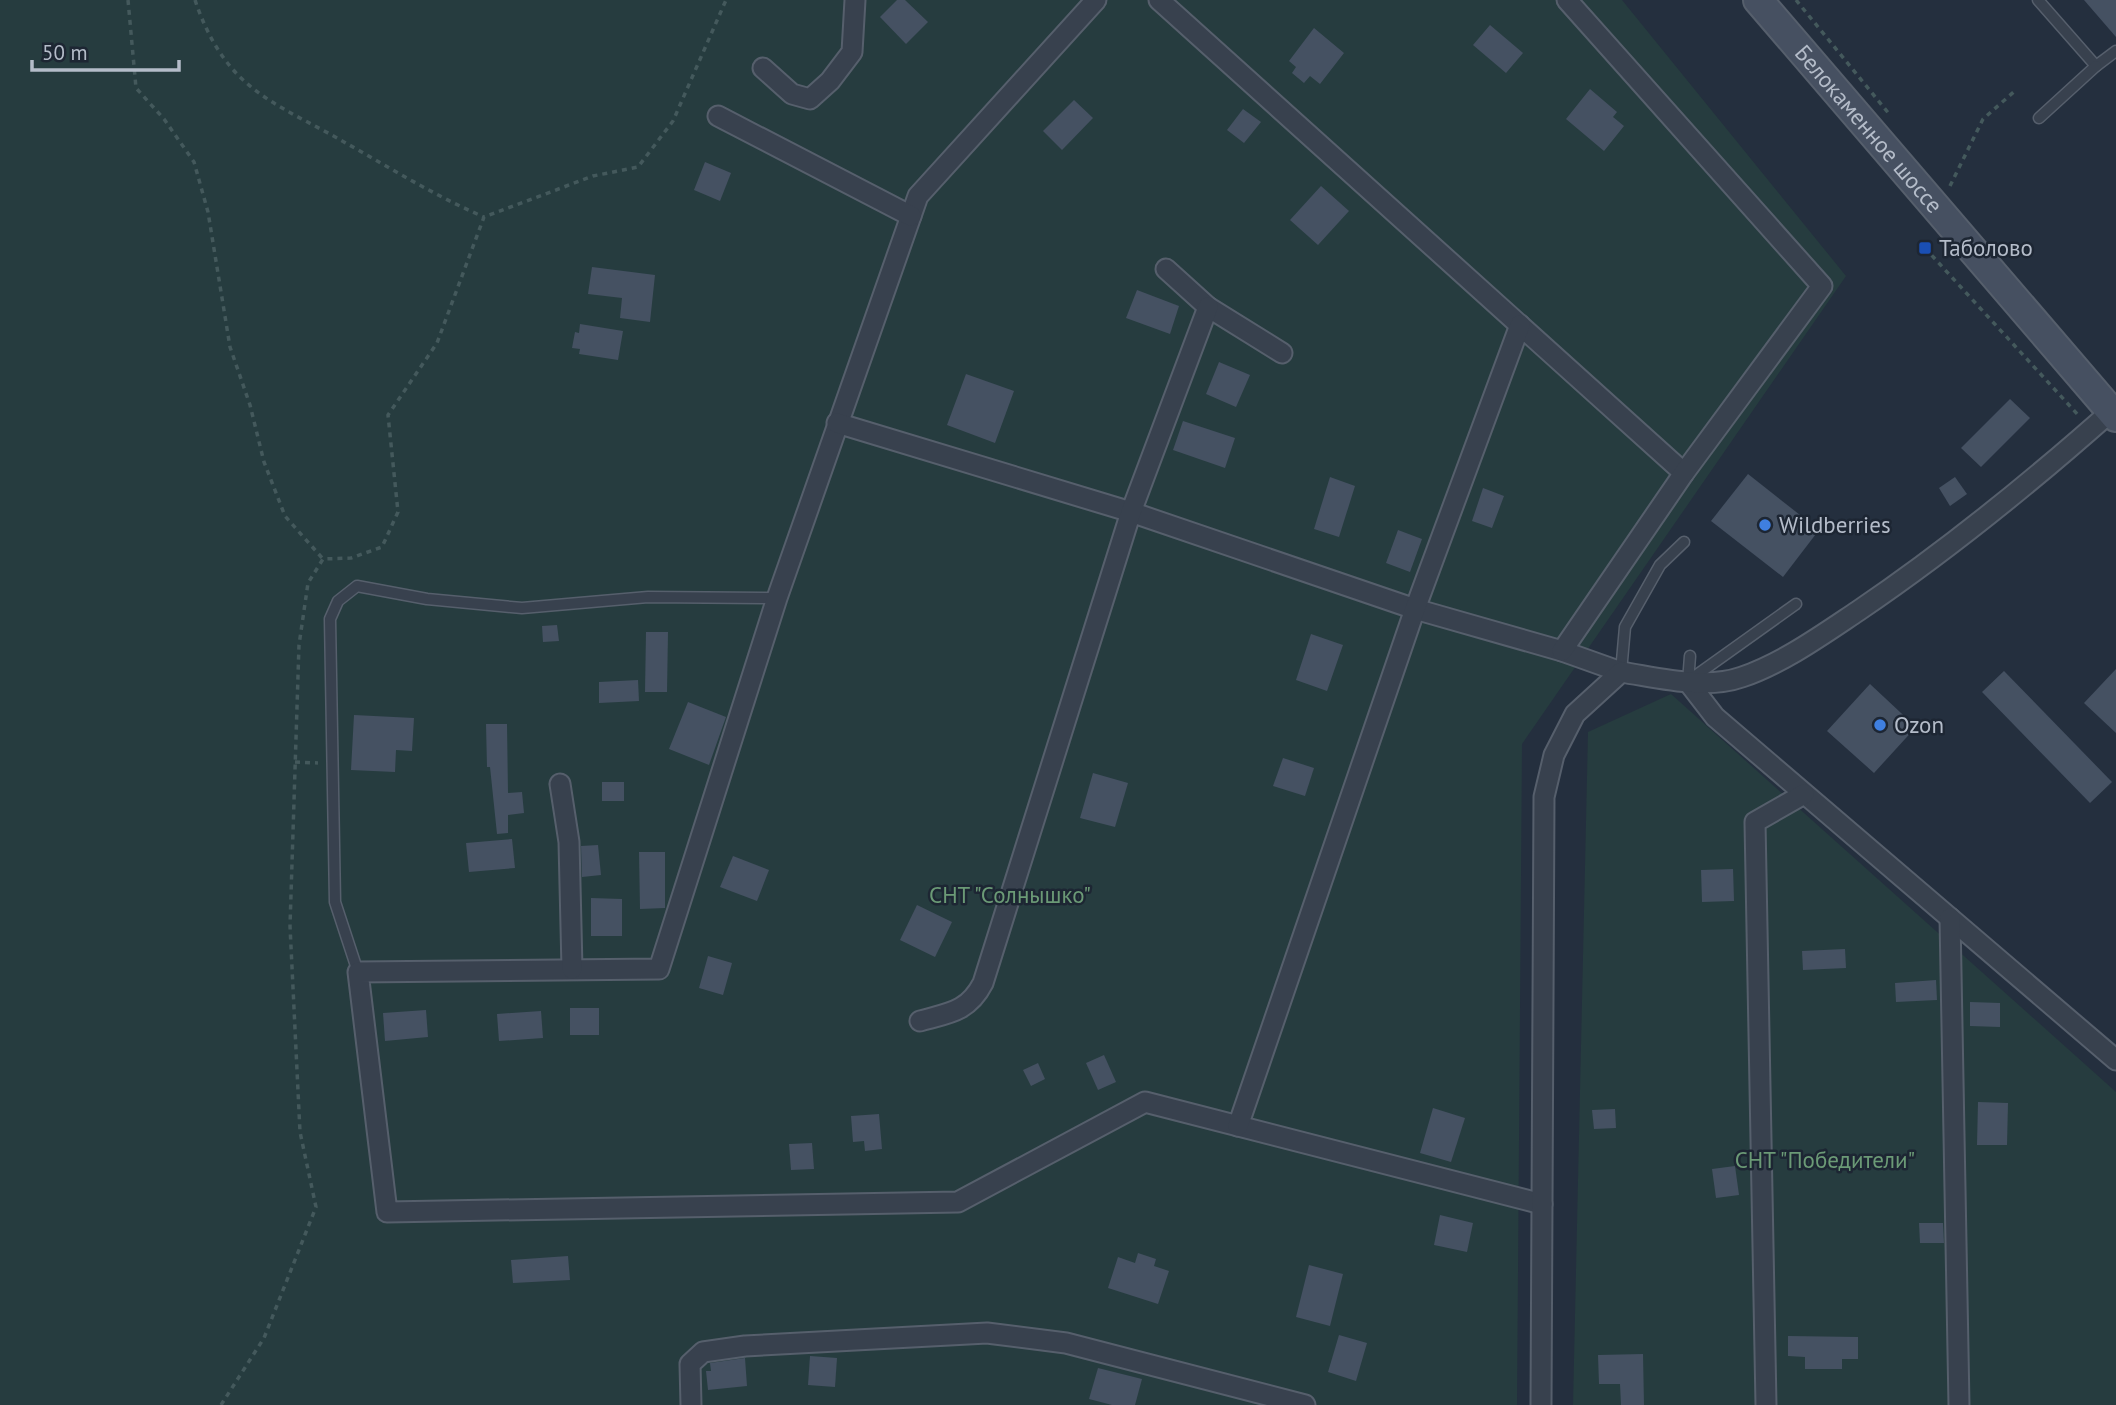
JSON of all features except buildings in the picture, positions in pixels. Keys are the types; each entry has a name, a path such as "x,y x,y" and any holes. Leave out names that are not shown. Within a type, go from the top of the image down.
{"main road":[{"name":"Белокаменное шоссе","path":"1758,0 2114,412"}],"street":[{"path":"763,68 792,94 810,99 830,81 852,52 855,0"},
{"path":"1096,0 918,196 777,598 659,969 358,972 387,1212 958,1202 1145,1102 1542,1204"},
{"path":"1159,0 1684,472"},
{"path":"1562,652 1684,472 1822,286 1567,0"},
{"path":"718,116 911,216"},
{"path":"1166,269 1208,307 1282,353"},
{"path":"920,1021 962,1009 976,997 983,983 1131,512 1208,307"},
{"path":"1238,1126 1415,609 1520,325"},
{"path":"837,423 1131,512 1415,609 1621,672 1688,682 1709,682 1741,678 1834,627 1894,587 1986,517 2114,412"},
{"path":"1541,1405 1544,797 1554,755 1575,714 1621,672"},
{"path":"1688,682 1715,717 2116,1060"},
{"path":"560,784 569,842 572,969"},
{"path":"1766,1405 1755,822 1804,794"},
{"path":"1950,918 1959,1405"},
{"path":"691,1405 690,1364 703,1352 745,1346 987,1333 1066,1343 1306,1405"}],"lane":[{"path":"2038,0 2096,66"},
{"path":"2039,118 2116,51"},
{"path":"1621,672 1625,627 1660,565 1684,542"},
{"path":"358,972 335,902 330,619 338,601 357,586 427,599 522,608 648,597 777,598"},
{"path":"1688,682 1796,604"},
{"path":"1688,682 1690,656"}],"path":[{"path":"128,0 136,88 164,119 194,162 208,212 230,346 250,405 264,462 285,516 323,559"},
{"path":"195,0 206,31 237,74 274,104 448,202 484,217 593,176 638,167 673,121 726,0"},
{"path":"1950,186 1983,119 2016,90"},
{"path":"323,559 351,558 382,547 398,512 388,415 437,343 484,217"},
{"path":"1924,248 2071,407"},
{"path":"222,1405 264,1338 316,1207 300,1132 290,926 299,645 308,583 323,559"},
{"path":"295,762 331,763"}],"green space":[{"name":"СНТ \"Солнышко\"","path":"0,0 1622,0 1846,276 1522,744 1517,1405 0,1405"},
{"name":"СНТ \"Победители\"","path":"1671,694 2116,1092 2116,1405 1573,1405 1588,732"}],"place":[{"name":"Таболово","path":"1925,248"},
{"name":"Wildberries","path":"1765,525"},
{"name":"Ozon","path":"1880,725"}]}
